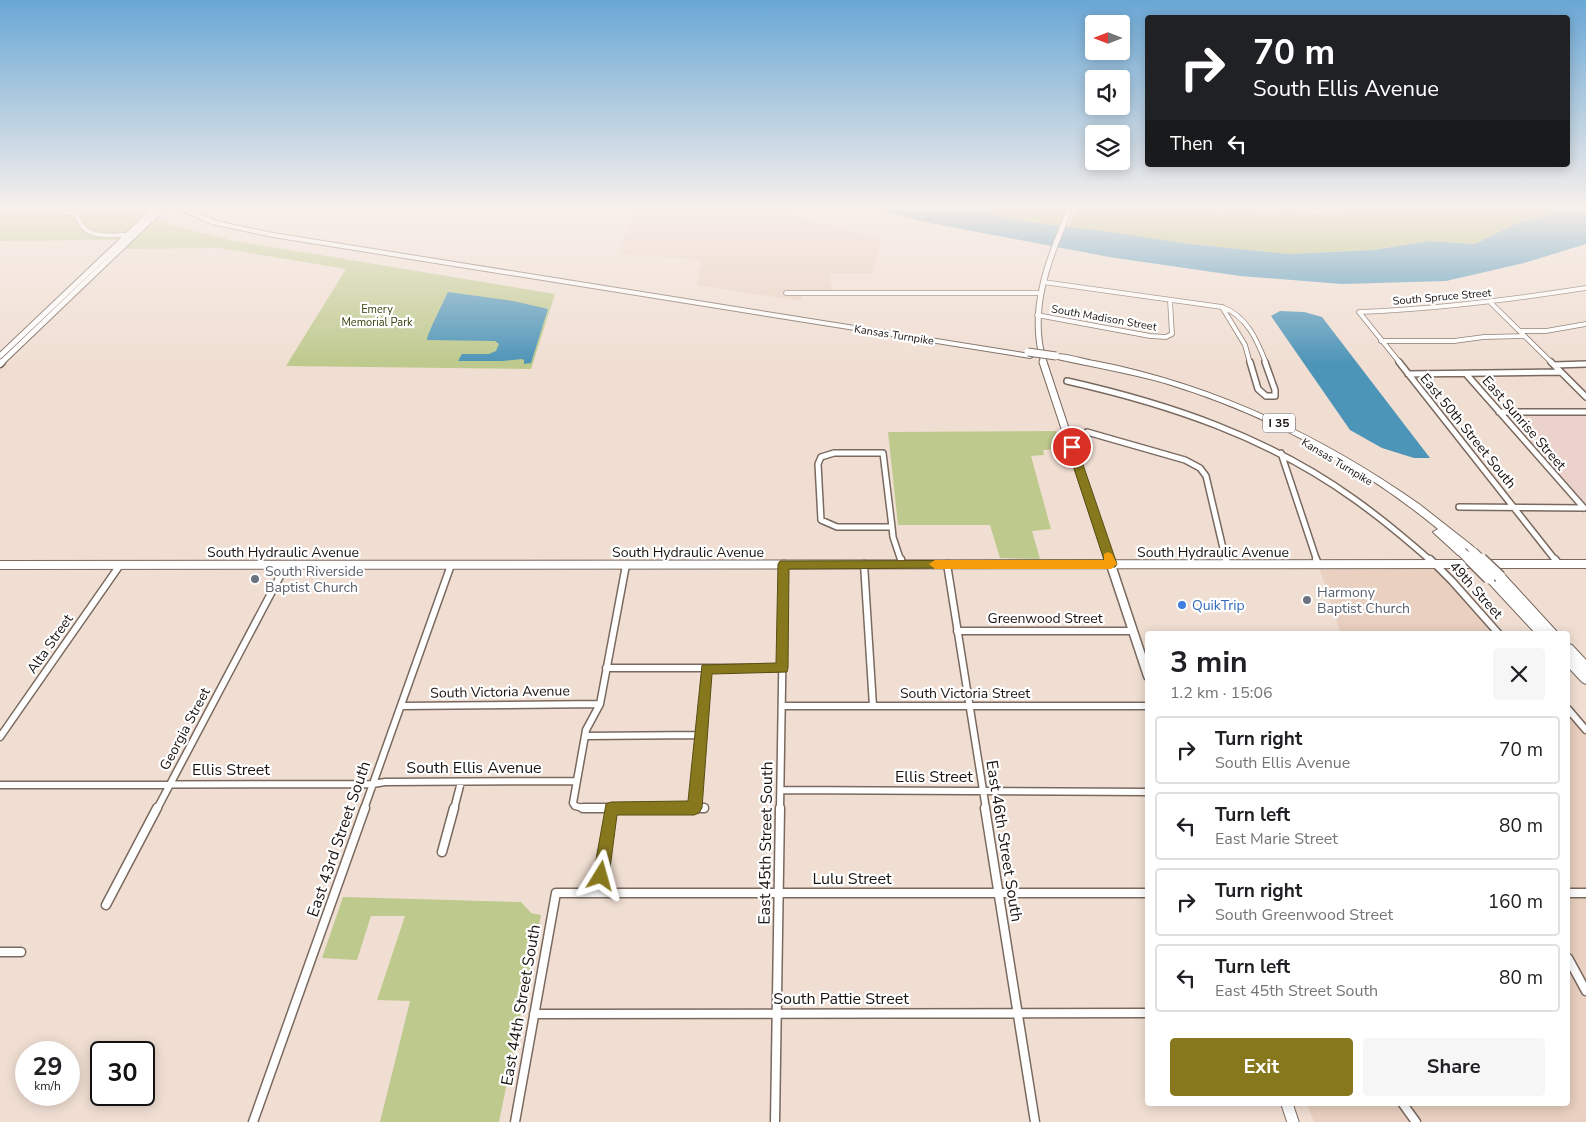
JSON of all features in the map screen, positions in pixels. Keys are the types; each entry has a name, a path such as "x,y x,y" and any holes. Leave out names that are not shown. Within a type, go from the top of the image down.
{"highway":[{"name":"Kansas Turnpike","path":"421,258 1029,354 1104,364 1169,381 1223,399 1280,424 1332,451 1379,479 1421,509 1473,552 1500,577 1551,631"},
{"name":"Kansas Turnpike","path":"441,258 1029,354"},
{"name":"Kansas Turnpike","path":"1056,358 1177,388 1222,404 1281,430 1322,451 1366,478 1428,523 1489,578 1540,631"},
{"path":"1570,650 1586,667"},
{"path":"1570,662 1586,679"}],"main road":[{"path":"1052,258 1040,293 1037,315 1040,351 1145,667"},
{"path":"1288,1106 1293,1122"}],"street":[{"path":"0,356 103,258"},
{"path":"0,364 111,258"},
{"path":"1043,282 1170,301 1225,307 1240,316 1259,346 1276,394 1275,396 1266,396 1258,389 1245,344 1225,307"},
{"name":"South Spruce Street","path":"1359,312 1420,310 1491,303 1586,288"},
{"name":"South Madison Street","path":"786,293 1040,293"},
{"path":"60,299 69,299"},
{"name":"South Madison Street","path":"1037,315 1150,336 1168,336 1172,334 1173,329 1170,301"},
{"path":"1491,303 1586,397"},
{"name":"East 50th Street South","path":"1359,312 1559,564"},
{"path":"1520,331 1546,331 1586,324"},
{"path":"1381,341 1454,342 1484,336 1525,336"},
{"path":"1554,365 1586,364"},
{"path":"1408,374 1561,372"},
{"name":"East Sunrise Street","path":"1467,374 1585,508"},
{"name":"49th Street","path":"1067,381 1153,401 1219,424 1281,453 1359,502 1435,564 1496,631"},
{"path":"1500,412 1586,412"},
{"path":"1088,432 1185,460 1204,472 1227,564"},
{"path":"892,527 837,527 825,524 821,519 818,464 821,457 834,453 883,453 892,527 902,564"},
{"path":"1281,453 1318,564"},
{"path":"1459,507 1585,508"},
{"name":"East 45th Street South","path":"775,1122 784,564"},
{"path":"864,564 873,706"},
{"name":"East 46th Street South","path":"947,564 1035,1122"},
{"name":"South Hydraulic Avenue","path":"0,565 1586,564"},
{"name":"Alta Street","path":"0,737 120,565"},
{"name":"Georgia Street","path":"106,905 286,565"},
{"name":"East 43rd Street South","path":"253,1122 451,565"},
{"path":"626,565 615,634 606,668 600,704 585,736 573,803 579,807 704,808"},
{"name":"Greenwood Street","path":"957,631 1133,631"},
{"path":"606,668 782,668"},
{"path":"694,808 706,669"},
{"name":"South Victoria Avenue","path":"401,706 600,704"},
{"name":"South Victoria Street","path":"782,706 1145,706"},
{"path":"1570,711 1586,730"},
{"path":"585,736 701,736"},
{"name":"South Ellis Avenue","path":"373,784 385,782 576,781"},
{"path":"442,852 461,782"},
{"name":"Ellis Street","path":"0,784 373,784"},
{"name":"Ellis Street","path":"781,790 1145,792"},
{"path":"598,893 611,808"},
{"name":"Lulu Street","path":"556,894 1145,892"},
{"path":"1570,893 1586,893"},
{"name":"East 44th Street South","path":"515,1122 556,894"},
{"path":"0,952 21,952"},
{"path":"1570,962 1586,991"},
{"name":"South Pattie Street","path":"534,1014 1145,1013"},
{"path":"1404,1106 1416,1122"}],"shaded area":[{"path":"679,258 876,258 872,274 830,274 832,293 804,293 800,301 697,285 701,260"},
{"path":"1499,412 1586,412 1586,508"},
{"path":"1318,564 1435,564 1494,631 1340,631"},
{"path":"1570,714 1586,733 1586,1122 1314,1122 1308,1106 1570,1106"}],"green space":[{"name":"Emery Memorial Park","path":"282,258 341,258 555,294 531,369 286,366 346,269"},
{"path":"1056,431 1061,449 1043,450 1044,455 1031,456 1051,529 1032,531 1040,559 1000,558 990,525 898,525 888,432"},
{"path":"343,897 521,902 531,913 541,915 499,1122 380,1122 410,1001 377,1000 405,916 371,916 357,960 322,958"}],"water":[{"path":"1118,258 1539,258 1446,281 1342,284 1240,276"},
{"path":"448,292 513,301 548,309 531,363 524,364 522,359 458,361 462,354 489,354 496,351 499,344 495,341 427,340"},
{"path":"1280,311 1304,312 1322,317 1430,458 1414,458 1382,448 1350,430 1271,316"}],"slow traffic":[{"path":"935,564 1111,564 1108,557"}],"place":[{"name":"South Riverside Baptist Church","path":"255,579"},
{"name":"Harmony Baptist Church","path":"1307,600"},
{"name":"QuikTrip","path":"1182,605"}],"route":[{"path":"601,876 611,808 694,808 706,669 782,668 784,564 1111,564 1072,447"}]}
